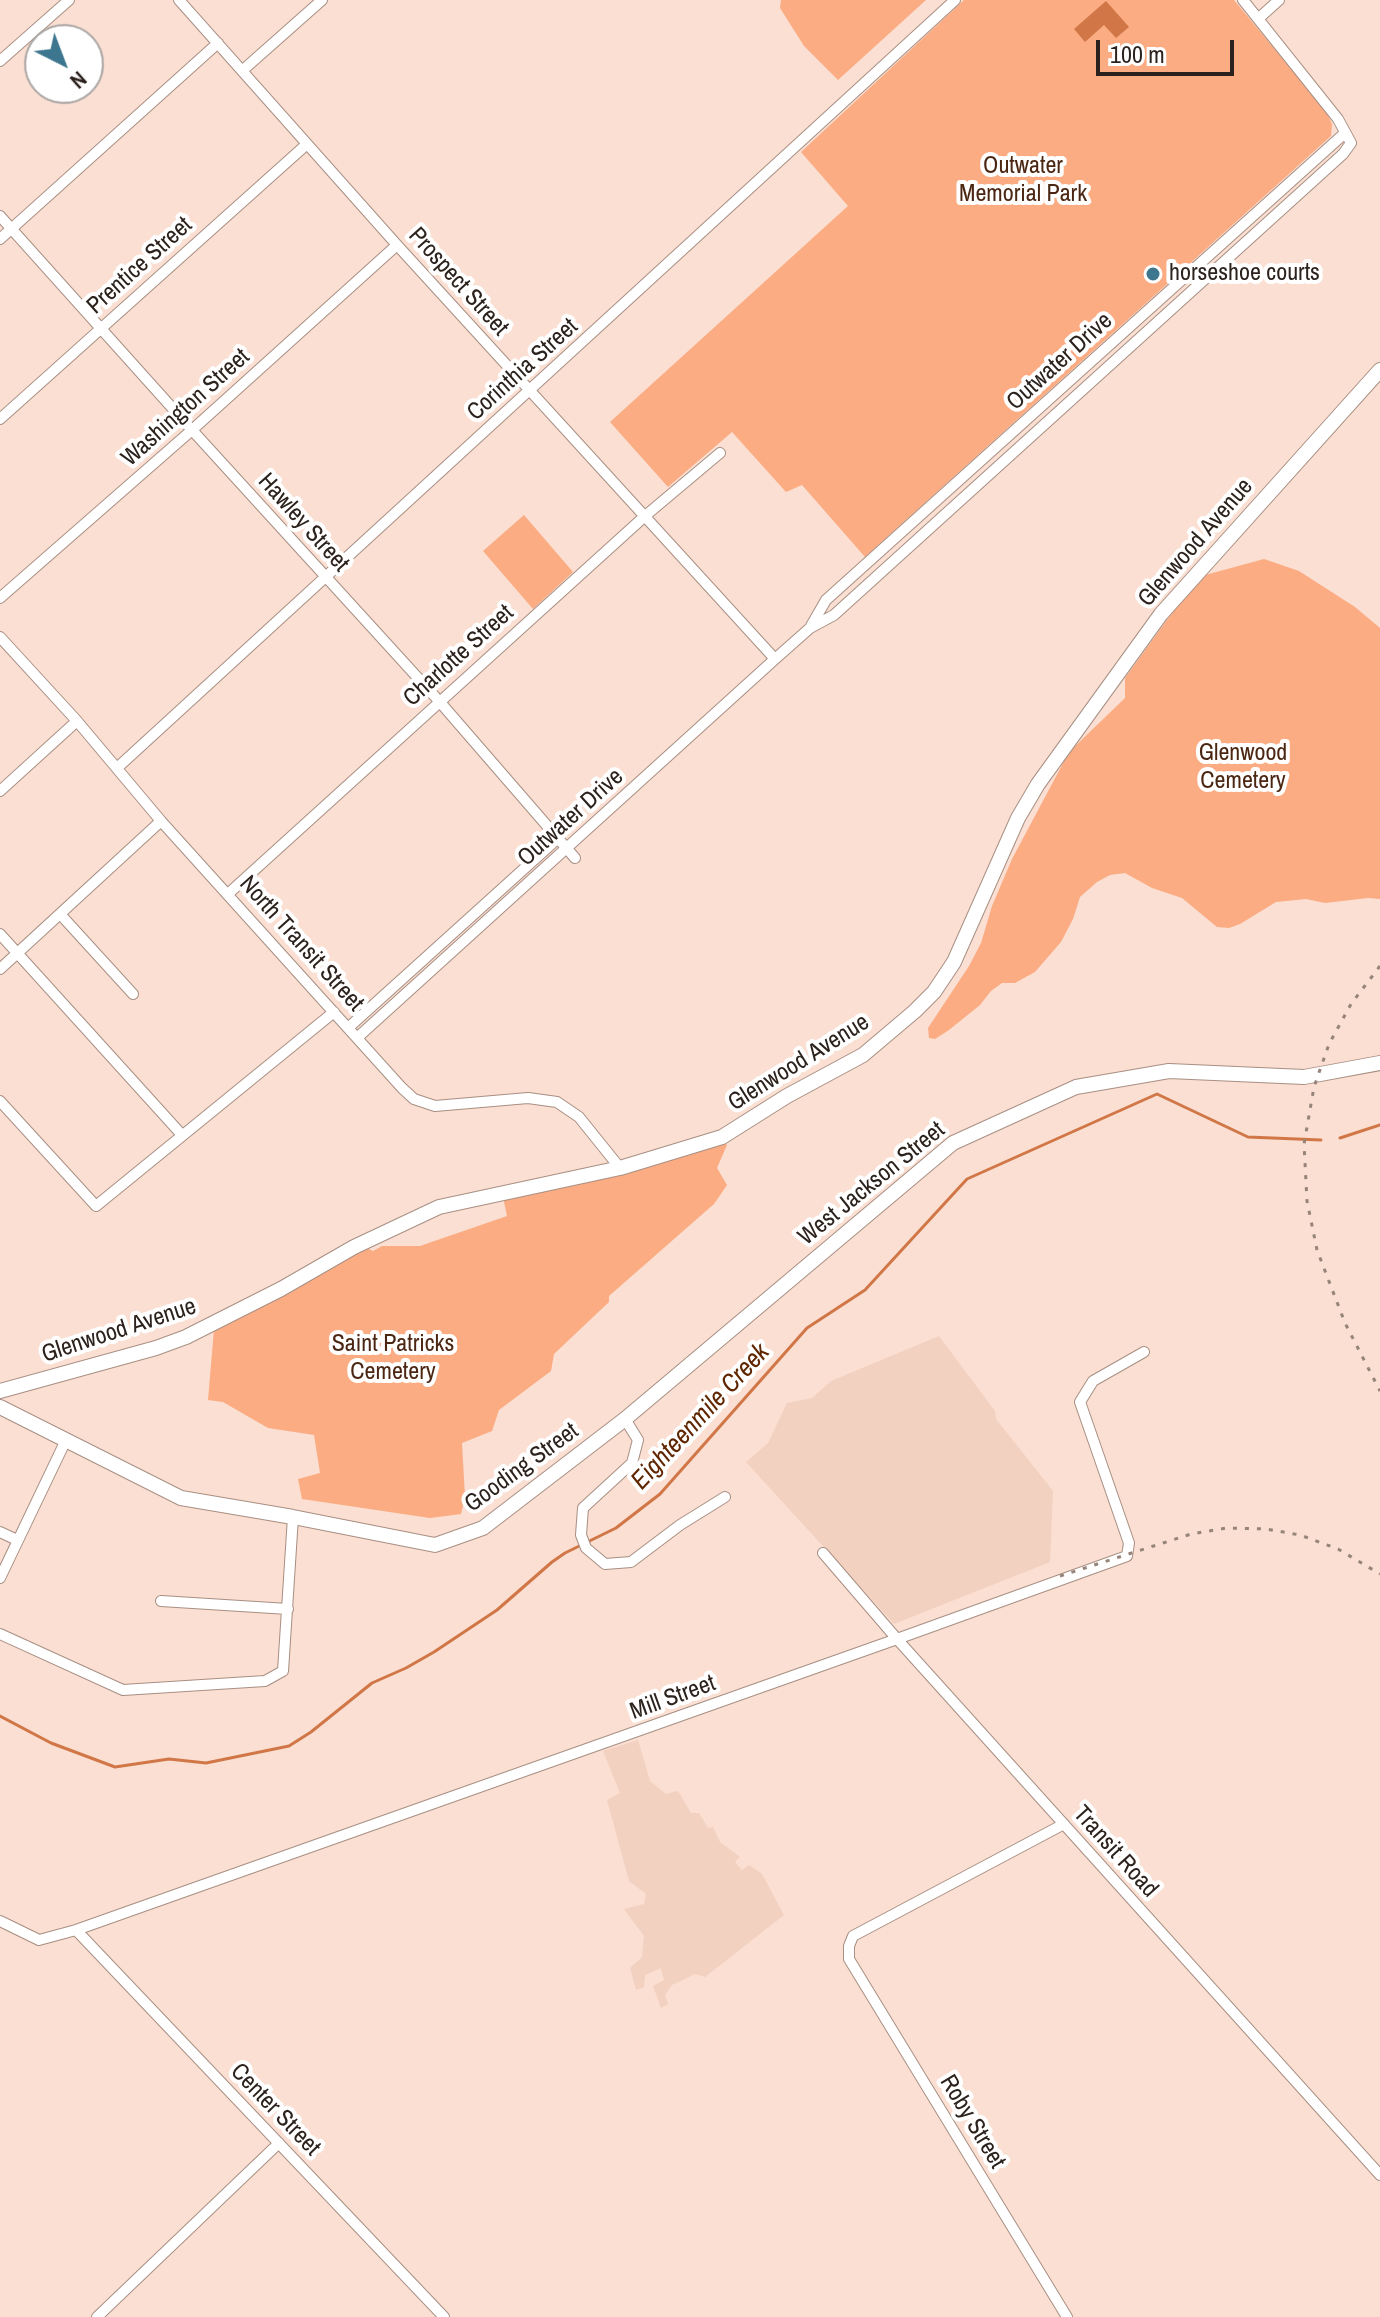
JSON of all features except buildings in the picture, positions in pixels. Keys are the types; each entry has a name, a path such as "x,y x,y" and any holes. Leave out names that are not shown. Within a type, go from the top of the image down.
{"street":[{"path":"0,61 69,0"},
{"name":"Prospect Street","path":"179,0 397,245 775,659"},
{"path":"243,70 322,0"},
{"name":"Corinthia Street","path":"117,768 955,0"},
{"path":"1243,0 1322,96 1348,138"},
{"path":"1259,18 1279,0"},
{"path":"0,239 218,43"},
{"name":"Outwater Drive","path":"810,628 826,600 1348,138"},
{"name":"Outwater Drive","path":"358,1037 775,659 810,628 834,615 1333,165 1348,138"},
{"name":"Prentice Street","path":"0,419 307,144"},
{"name":"Hawley Street","path":"0,216 439,701 575,858"},
{"name":"Washington Street","path":"0,598 397,245"},
{"name":"Glenwood Avenue","path":"0,1391 186,1337 281,1289 354,1247 439,1207 620,1168 722,1137 783,1092 863,1055 934,992 954,962 1018,818 1038,784 1161,614 1380,370"},
{"name":"Charlotte Street","path":"229,893 645,516 720,453"},
{"name":"North Transit Street","path":"0,637 77,721 161,821 414,1099 430,1106 528,1098 557,1102 571,1110 586,1125 620,1168"},
{"path":"0,791 77,721"},
{"path":"0,969 161,821"},
{"name":"Outwater Drive","path":"349,1027 557,839"},
{"path":"60,914 133,994"},
{"path":"0,934 182,1135"},
{"path":"0,1101 96,1206 334,1012"},
{"name":"West Jackson Street","path":"625,1419 953,1143 1076,1087 1169,1071 1304,1077 1380,1063"},
{"name":"Mill Street","path":"0,1921 39,1940 76,1930 1127,1556 1129,1543 1080,1402 1093,1381 1144,1352"},
{"name":"Gooding Street","path":"0,1407 181,1498 435,1545 483,1528 625,1419"},
{"path":"625,1419 638,1440 632,1463 583,1508 581,1535 586,1548 605,1564 631,1562 680,1525 725,1497"},
{"path":"0,1578 66,1440"},
{"path":"0,1634 123,1690 265,1681 283,1671 293,1517"},
{"path":"0,1532 17,1540"},
{"name":"Transit Road","path":"823,1553 1380,2175"},
{"path":"161,1601 288,1609"},
{"name":"Roby Street","path":"1064,1824 853,1936 849,1959 1067,2317"},
{"name":"Center Street","path":"76,1930 444,2317"},
{"path":"97,2317 279,2143"}],"shaded area":[{"path":"1106,1 1129,27 1116,38 1104,25 1085,42 1074,29"},
{"path":"939,1336 995,1411 996,1419 1053,1491 1050,1562 894,1624 746,1462 768,1443 787,1403 812,1398 831,1381"},
{"path":"638,1740 650,1781 666,1794 678,1791 691,1813 699,1813 708,1828 713,1827 720,1842 740,1857 735,1862 742,1870 749,1865 762,1874 784,1915 705,1977 695,1974 672,1985 665,1995 668,2004 661,2008 653,1986 664,1980 661,1968 645,1975 644,1987 636,1990 630,1968 642,1957 644,1936 624,1909 644,1904 646,1894 629,1881 607,1800 620,1793 603,1751"}],"green space":[{"path":"781,0 926,0 838,80 804,46 780,8"},
{"name":"Outwater Memorial Park","path":"964,0 1234,0 1326,111 1332,124 1331,136 865,557 802,485 786,492 732,432 668,487 610,422 848,206 801,152"},
{"path":"524,515 573,572 533,609 483,551"},
{"name":"Glenwood Cemetery","path":"1264,559 1299,571 1355,607 1380,628 1380,899 1325,903 1306,899 1276,902 1240,924 1229,928 1217,927 1182,898 1152,888 1125,873 1110,875 1080,897 1061,942 1035,972 1015,983 1002,983 949,1030 935,1039 929,1038 928,1028 981,943 992,906 1012,859 1069,752 1125,698 1125,678 1198,577"},
{"name":"Saint Patricks Cemetery","path":"722,1140 727,1145 717,1168 727,1185 714,1204 609,1296 609,1302 554,1354 551,1371 499,1410 492,1431 462,1443 465,1497 461,1514 430,1518 302,1499 298,1479 320,1473 314,1435 268,1428 223,1402 208,1400 214,1329 365,1247 373,1251 382,1246 420,1246 507,1216 503,1197 689,1155"}],"waterway":[{"name":"Eighteenmile Creek","path":"0,1716 51,1743 115,1767 169,1759 206,1763 289,1746 372,1683 434,1652 497,1610 552,1562 616,1528 660,1494 807,1328 865,1290 967,1179 1157,1094 1248,1137 1321,1140"},
{"name":"Eighteenmile Creek","path":"1340,1138 1380,1125"}],"railway":[{"path":"1380,966 1351,1004 1329,1044 1314,1087 1304,1144 1307,1201 1317,1250 1345,1323 1380,1391"},
{"path":"1060,1576 1191,1534 1227,1528 1266,1529 1300,1535 1338,1549 1380,1574"}],"place":[{"name":"horseshoe courts","path":"1153,274"}]}
